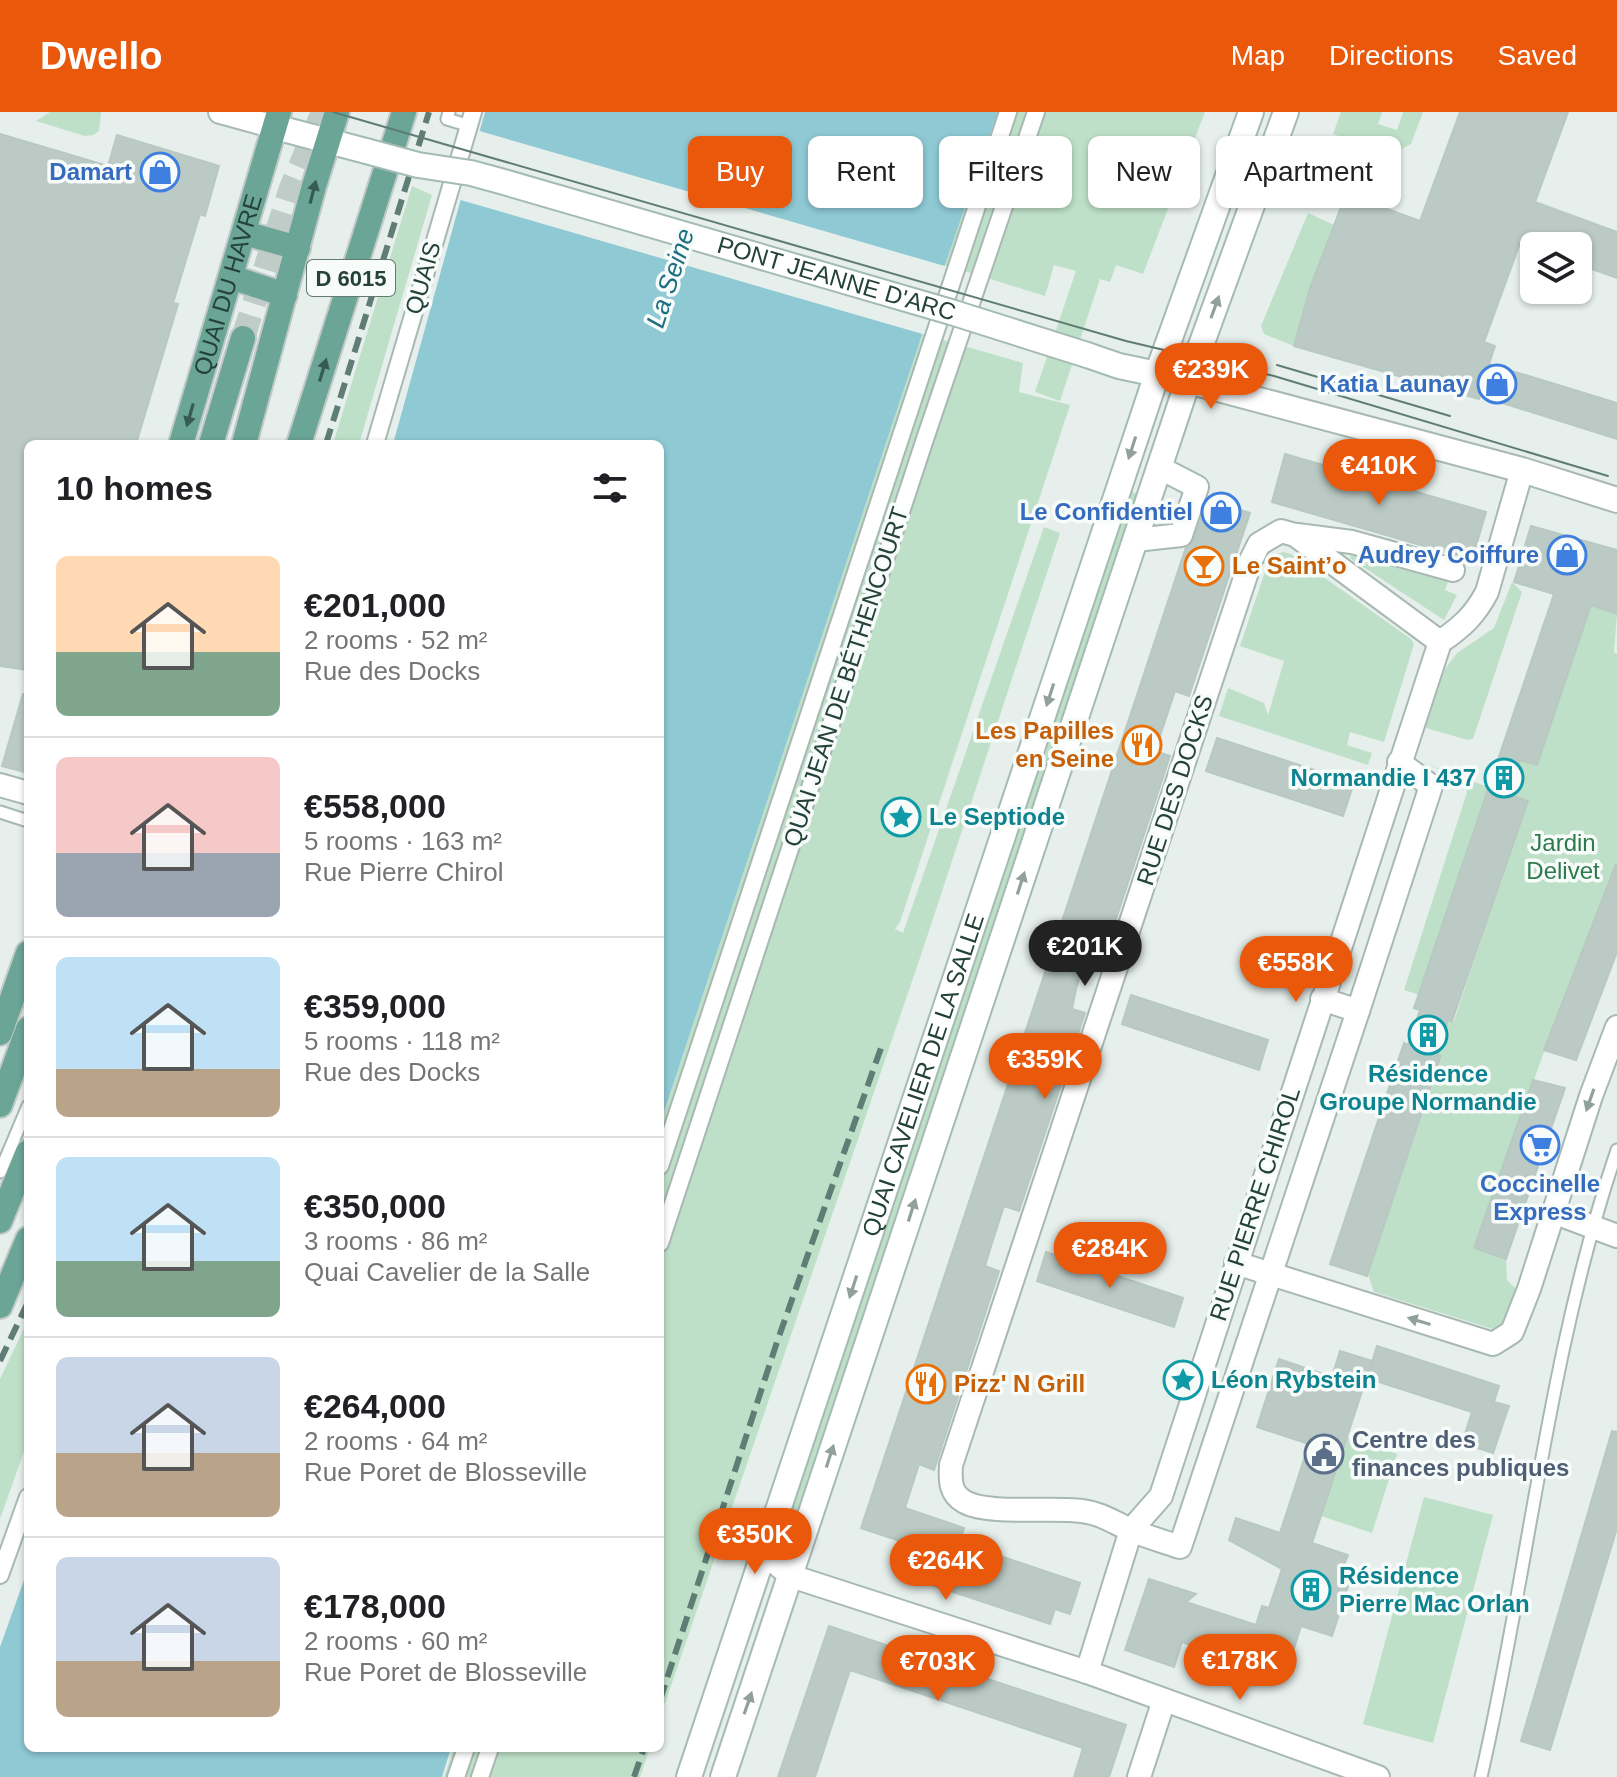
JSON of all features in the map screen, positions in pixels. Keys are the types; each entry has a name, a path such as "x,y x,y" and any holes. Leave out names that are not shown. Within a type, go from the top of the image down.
{"main road":[{"name":"D 6015","path":"245,440 337,112"},
{"name":"D 6015","path":"300,440 404,112"},
{"name":"QUAI CAVELIER DE LA SALLE","path":"689,1777 1157,374 1251,112"},
{"name":"QUAI CAVELIER DE LA SALLE","path":"723,1777 1188,381 1286,112"},
{"name":"PONT JEANNE D'ARC","path":"277,120 327,140 427,167 471,173 922,303 1119,366 1188,381 1522,470 1617,500"},
{"name":"QUAI DU HAVRE","path":"182,440 277,120"},
{"path":"244,233 298,248"},
{"path":"231,277 285,295"},
{"path":"212,440 243,338"},
{"path":"0,1033 24,964"},
{"path":"0,1105 24,1040"},
{"path":"0,1221 24,1162"},
{"path":"0,1306 24,1249"}],"street":[{"path":"220,112 277,120"},
{"name":"QUAI JEAN DE BÉTHENCOURT","path":"664,1154 1008,112"},
{"name":"QUAI JEAN DE BÉTHENCOURT","path":"664,1231 1036,112"},
{"name":"QUAIS","path":"376,440 472,119"},
{"path":"1136,540 1181,535 1197,487 1160,468"},
{"path":"1295,535 1440,642 1464,626 1478,610 1487,592 1522,470"},
{"name":"RUE DES DOCKS","path":"1131,1530 1110,1518 1082,1511 969,1505 957,1497 950,1484 951,1465 1251,560 1259,544 1281,531 1352,542 1453,570"},
{"name":"RUE PIERRE CHIROL","path":"1087,1672 1131,1530 1161,1496 1440,642"},
{"path":"1131,1530 1180,1547 1431,786 1399,762"},
{"path":"0,785 24,792"},
{"path":"1322,999 1358,1011"},
{"path":"1236,1263 1493,1344 1512,1332 1544,1248 1591,1096 1617,1027"},
{"path":"1553,1212 1617,1236"},
{"path":"0,1575 24,1508"},
{"path":"768,1541 772,1560 791,1576 1087,1672 1378,1777"},
{"path":"1139,1777 1164,1700"},
{"path":"456,1777 465,1752"},
{"path":"480,1777 489,1752"}],"lane":[{"path":"449,112 447,119 472,119"},
{"path":"0,812 24,820"},
{"path":"0,1172 24,1115"},
{"path":"1481,1777 1516,1610 1538,1474 1592,1227 1617,1150"}],"green space":[{"path":"50,112 101,112 99,131 85,136 36,121"},
{"path":"998,112 1205,112 1196,136 1088,136 1088,208 1168,208 1143,274 1116,265 1110,282 1100,279 1060,401 1035,392 1076,271 1054,265 1045,296 945,265 965,208 1072,208 1072,136 990,136"},
{"path":"1341,112 1382,112 1378,124 1397,130 1403,112 1423,112 1411,144 1401,149 1401,136 1333,134"},
{"path":"412,186 432,195 360,440 334,440"},
{"path":"1308,213 1334,225 1310,288 1294,346 1264,334 1261,326"},
{"path":"922,334 1023,363 1019,392 1070,405 900,922 895,929 903,933 1044,527 1060,533 923,949 664,1706 664,1112"},
{"path":"1130,491 1137,494 793,1532 785,1529"},
{"path":"1283,552 1291,554 1414,644 1384,742 1350,732 1347,745 1372,753 1368,765 1219,716 1228,688 1264,703 1268,715 1284,661 1240,646 1269,560"},
{"path":"1350,555 1448,582 1445,590 1457,595 1444,620 1351,559"},
{"path":"1512,582 1522,592 1473,739 1429,729 1424,726 1445,669 1457,653 1494,628"},
{"name":"Jardin Delivet","path":"1591,605 1617,614 1614,652 1617,654 1617,863 1555,1021 1474,1248 1506,1259 1507,1280 1522,1295 1509,1334 1374,1292 1368,1274 1442,1057 1438,1055 1449,1020 1454,1021 1527,801 1509,794 1520,760 1537,765"},
{"path":"1423,763 1489,790 1420,995 1404,990 1467,792 1462,779"},
{"path":"24,1328 24,1451 0,1519 0,1379"},
{"path":"1347,1437 1397,1454 1372,1533 1321,1516"},
{"path":"1424,1497 1493,1515 1433,1743 1363,1724"},
{"path":"453,1752 649,1752 640,1777 444,1777"}],"water":[{"name":"La Seine","path":"485,112 998,112 990,136 939,136 939,208 965,208 664,1112 664,440 394,440"},
{"path":"24,1580 24,1752 450,1752 442,1777 0,1777 0,1647"}],"pier":[{"path":"476,130 688,192 688,208 745,208 948,267 926,335 457,199"}],"building":[{"path":"1460,112 1568,112 1535,202 1617,232 1617,278 1592,269 1592,232 1520,232 1520,243 1484,342 1495,346 1489,364 1617,403 1617,439 1480,396 1479,399 1294,346 1310,288 1341,208 1384,208 1420,221"},
{"path":"0,134 108,166 117,135 219,166 205,216 200,214 173,303 178,304 137,440 24,440 24,669 0,666"},
{"path":"1285,454 1486,512 1472,560 1272,502"},
{"path":"1208,500 1250,513 1189,696 1175,691 1155,751 1170,756 1104,955 1089,950 1077,985 1072,1009 1085,1013 1019,1211 1004,1206 985,1266 999,1271 934,1470 919,1464 905,1508 964,1528 959,1542 1080,1583 1070,1614 1055,1609 1050,1624 911,1578 921,1548 861,1528 1186,547 1194,539"},
{"name":"Résidence Groupe Normandie","path":"1531,526 1617,550 1617,614 1591,605 1537,765 1520,760 1508,794 1528,801 1452,1021 1448,1020 1438,1055 1441,1056 1367,1276 1330,1264 1404,1043 1408,1045 1420,1010 1414,1008 1554,594 1514,582"},
{"path":"23,694 24,694 24,772 2,766"},
{"path":"1217,738 1354,783 1343,816 1206,771"},
{"path":"1616,864 1617,952 1576,1060 1544,1050"},
{"path":"1131,995 1268,1040 1259,1070 1122,1024"},
{"path":"1533,1080 1565,1088 1506,1259 1474,1248"},
{"path":"1046,1252 1183,1298 1174,1327 1037,1281"},
{"path":"1377,1346 1499,1386 1494,1402 1509,1406 1493,1453 1462,1443 1472,1412 1367,1378"},
{"path":"1340,1351 1372,1361 1312,1543 1348,1555 1342,1570 1352,1574 1332,1636 1301,1626 1285,1677 1182,1642 1174,1667 1125,1650 1149,1579 1196,1594 1186,1602 1256,1625 1262,1606 1269,1608 1282,1569 1229,1540 1236,1518 1280,1533 1309,1444 1257,1427 1279,1359 1332,1377"},
{"path":"1612,1431 1617,1432 1617,1528 1550,1750 1521,1741"},
{"path":"829,1626 1126,1725 1109,1777 1074,1777 1083,1748 850,1670 815,1777 778,1777"}],"tunnel":[{"path":"243,338 291,188 323,112"}],"tram line":[{"path":"333,112 1126,341 1274,376 1608,476"},
{"path":"1277,365 1450,416"}],"railway":[{"path":"327,440 429,112"},
{"path":"664,1688 777,1342 881,1048"},
{"path":"0,1361 24,1310"},
{"path":"634,1777 643,1752"}],"place":[{"name":"Damart","path":"160,172"},
{"name":"Katia Launay","path":"1497,384"},
{"name":"Le Confidentiel","path":"1221,512"},
{"name":"Audrey Coiffure","path":"1567,555"},
{"name":"Le Saint’o","path":"1204,566"},
{"name":"Les Papilles en Seine","path":"1142,745"},
{"name":"Normandie I 437","path":"1504,778"},
{"name":"Le Septiode","path":"901,817"},
{"name":"Résidence Groupe Normandie","path":"1428,1035"},
{"name":"Coccinelle Express","path":"1540,1145"},
{"name":"Léon Rybstein","path":"1183,1380"},
{"name":"Pizz' N Grill","path":"926,1384"},
{"name":"Centre des finances publiques","path":"1324,1454"},
{"name":"Résidence Pierre Mac Orlan","path":"1311,1590"}]}
